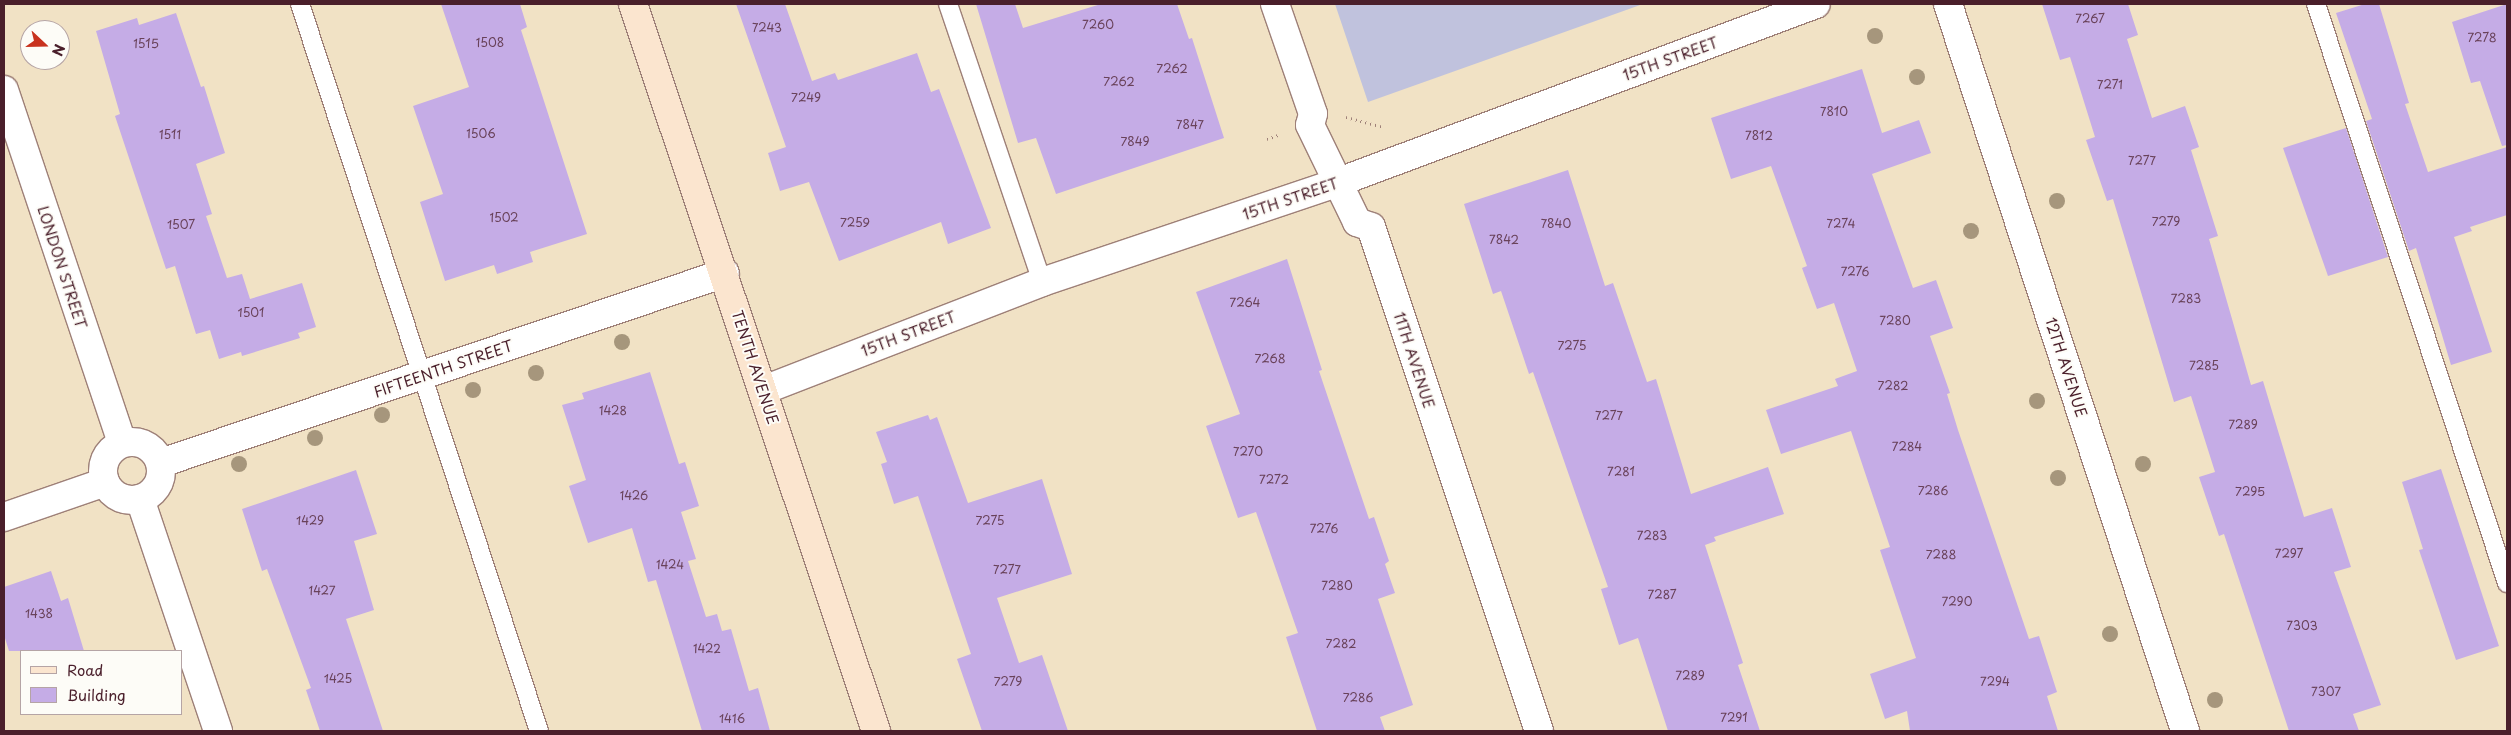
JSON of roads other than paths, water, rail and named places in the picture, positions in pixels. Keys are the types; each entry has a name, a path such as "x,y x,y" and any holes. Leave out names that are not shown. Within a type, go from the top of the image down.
{"main road":[{"name":"TENTH AVENUE","path":"633,4 725,273 876,731"}],"street":[{"name":"11TH AVENUE","path":"1275,4 1312,114 1310,125 1336,183 1357,222 1371,227 1539,731"},
{"name":"15TH STREET","path":"764,390 1042,282 1336,183 1816,4"},
{"name":"12TH AVENUE","path":"1948,4 2185,731"},
{"name":"LONDON STREET","path":"4,90 122,443"},
{"name":"FIFTEENTH STREET","path":"161,463 725,273"},
{"path":"132,442 149,447 161,463 160,481 155,489 140,499 123,500 109,490 105,482 103,464 113,448 122,443 132,442"},
{"path":"4,517 105,482"},
{"path":"140,499 218,731"}],"lane":[{"path":"300,4 540,731"},
{"path":"948,4 1042,282"},
{"path":"2316,4 2507,583"}]}
